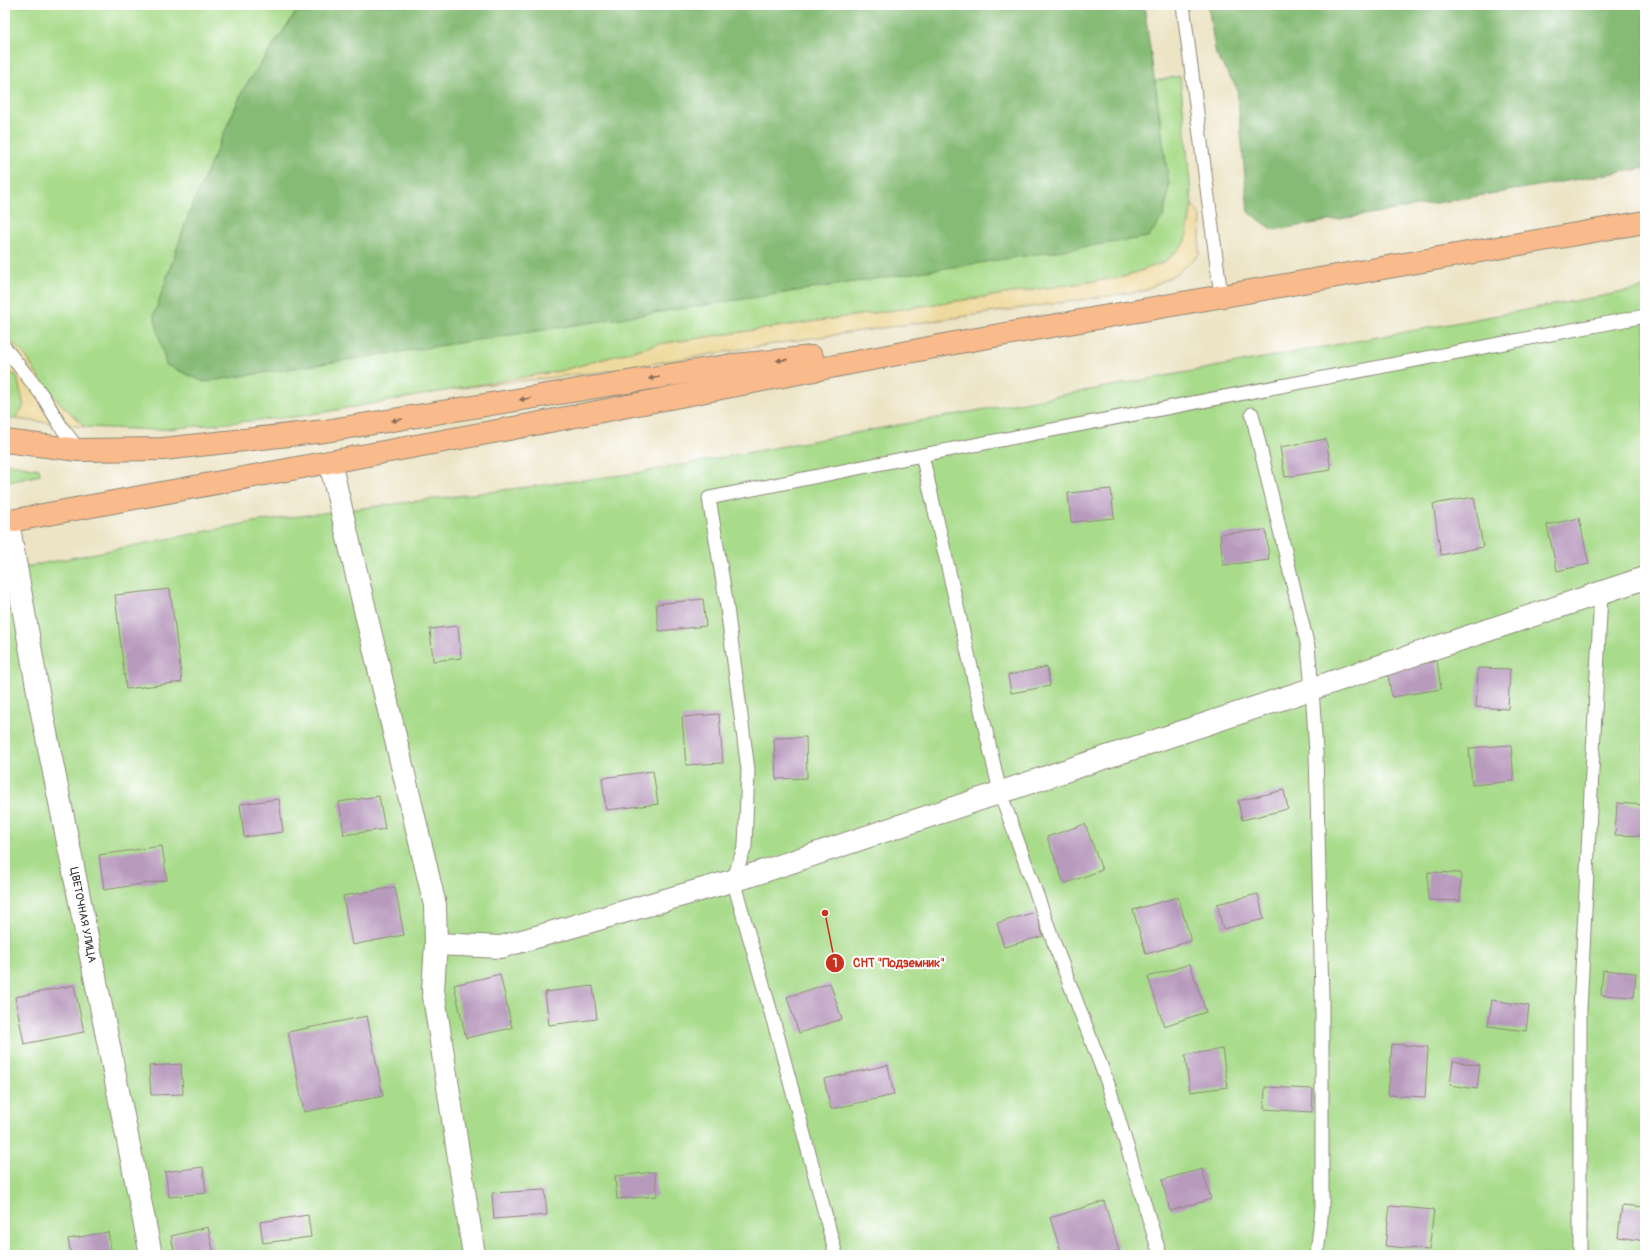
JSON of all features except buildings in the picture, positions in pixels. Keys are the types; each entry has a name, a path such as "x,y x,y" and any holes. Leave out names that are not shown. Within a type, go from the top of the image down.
{"main road":[{"path":"6,522 960,342 1645,222"},
{"path":"5,441 79,450 163,448 325,431 726,366 960,342"}],"street":[{"path":"330,462 435,905 436,944 433,990 474,1255"},
{"name":"ЦВЕТОЧНАЯ УЛИЦА","path":"6,522 18,575 40,703 151,1255"},
{"path":"436,944 501,947 733,880 1601,594 1645,578"}],"lane":[{"path":"1183,5 1221,296"},
{"path":"836,1255 778,1037 733,880 745,846 748,770 726,600 709,498 922,455 1645,316"},
{"path":"5,348 42,395 59,423 79,450"},
{"path":"1252,414 1308,647 1312,688 1316,753 1322,997 1322,1208 1317,1255"},
{"path":"922,455 1000,792 1054,943 1108,1084 1160,1255"},
{"path":"1580,1255 1580,1009 1601,594"}],"green space":[{"path":"5,5 301,5 244,88 191,208 154,315 1169,185 1155,81 1180,76 1192,204 1186,242 1165,262 1124,277 659,344 560,371 302,416 155,430 85,427 58,401 36,374 26,356 5,336"},
{"path":"301,5 1144,5 1169,185 1164,216 1148,237 204,382 166,365 154,315 191,208 244,88"},
{"path":"1208,5 1645,5 1645,168 1274,230 1248,212 1237,88 1216,55"},
{"path":"1645,288 1645,1255 5,1255 5,571 253,522 637,473"},
{"path":"5,369 17,376 24,406 15,419 5,419"},
{"path":"5,463 39,469 40,475 5,483"}],"sand":[{"path":"1192,204 1201,217 1199,255 1178,273 1143,291 798,340 608,371 459,388 560,371 659,344 1124,277 1165,262 1186,242"},
{"path":"5,336 26,356 36,374 58,401 85,427 15,419 24,406 17,376 5,369"}],"place":[{"name":"СНТ \"Подземник\"","path":"825,913"}]}
